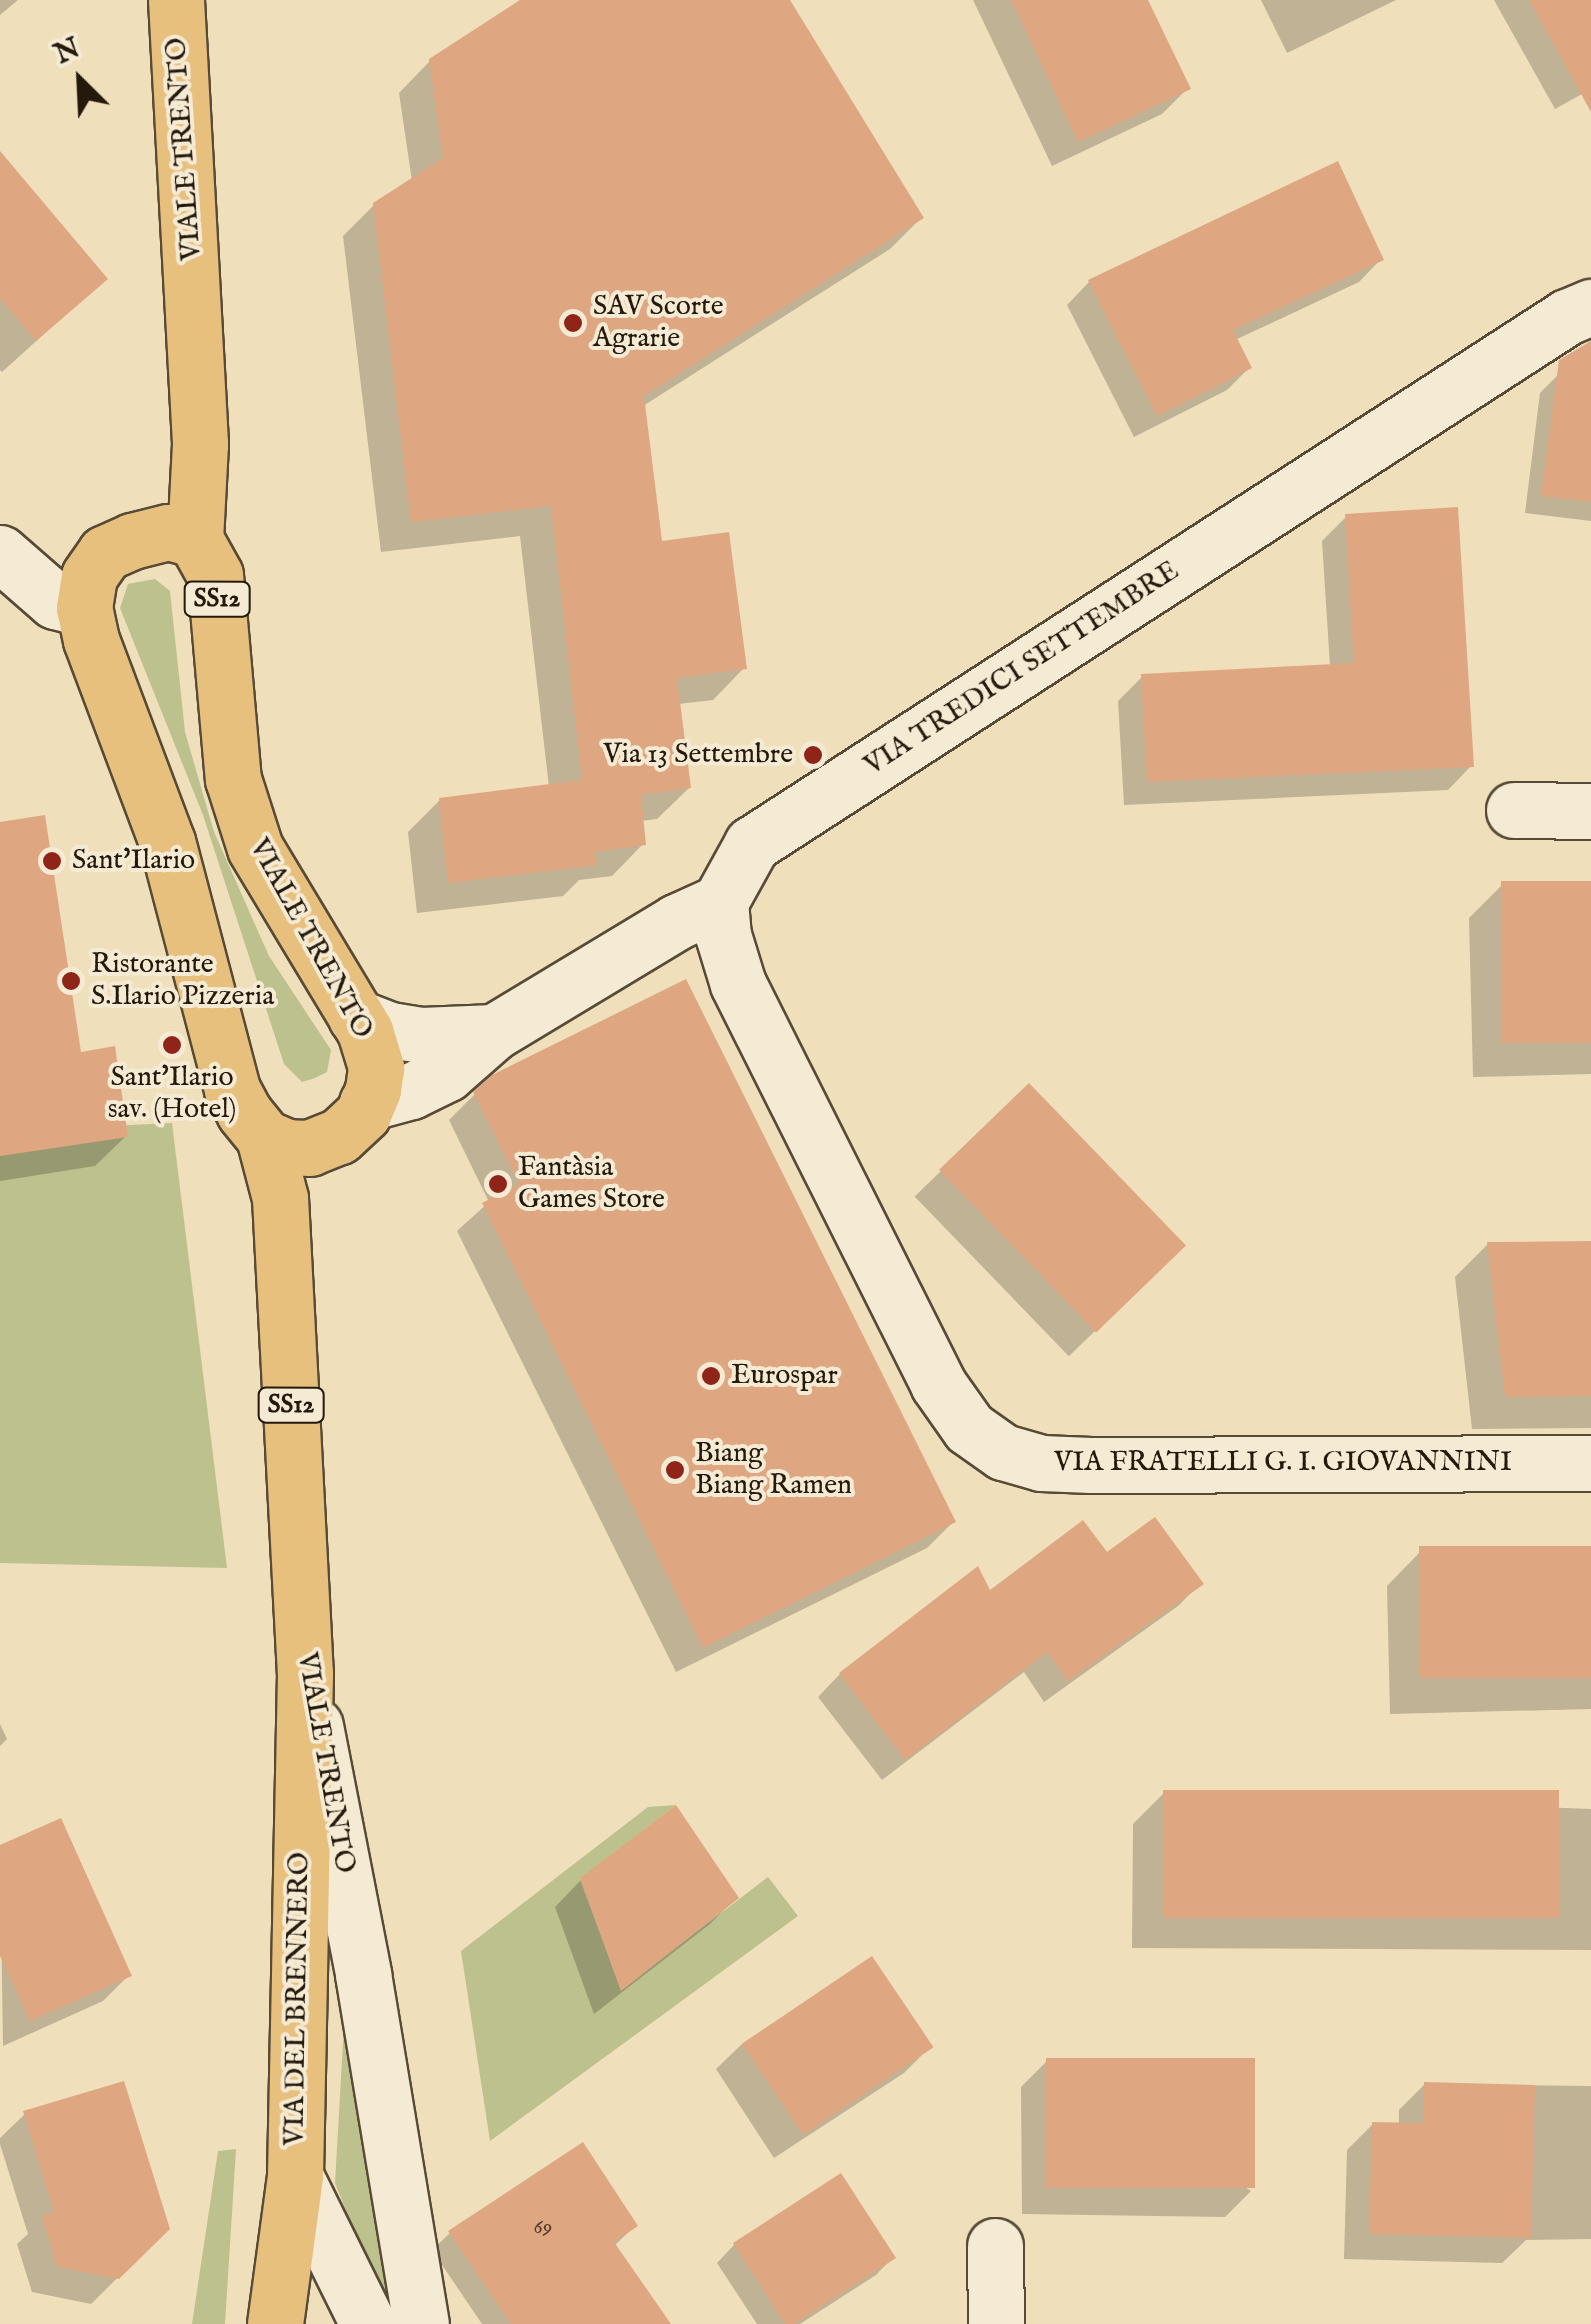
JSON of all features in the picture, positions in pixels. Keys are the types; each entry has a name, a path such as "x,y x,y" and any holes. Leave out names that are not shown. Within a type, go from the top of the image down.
{"main road":[{"name":"VIALE TRENTO","path":"176,0 200,444 195,539 215,575 233,778 250,831 274,885 356,1016 376,1068 367,1104"},
{"name":"SS12","path":"84,608 88,576 105,554 132,540 168,532 195,539"},
{"name":"VIALE TRENTO","path":"84,608 91,640 167,842 232,1088 264,1138 280,1198 305,1674"},
{"path":"264,1138 287,1147 310,1148 340,1136 367,1104"},
{"name":"VIA DEL BRENNERO","path":"275,2324 295,2176 305,1674"}],"street":[{"name":"VIA TREDICI SETTEMBRE","path":"720,902 752,844 1579,312"},
{"path":"0,553 55,601 84,608"},
{"path":"1514,810 1591,811"},
{"path":"367,1104 412,1091 446,1074 494,1032 676,922 720,902"},
{"name":"VIA FRATELLI G. I. GIOVANNINI","path":"720,902 722,934 738,984 938,1384 970,1428 1003,1452 1041,1462 1091,1466 1591,1463"},
{"path":"356,1016 390,1030 421,1035 494,1032"},
{"name":"VIALE TRENTO","path":"305,1674 363,1974 421,2324"},
{"path":"295,2176 368,2324"},
{"path":"995,2246 996,2324"}],"green space":[{"path":"155,579 170,591 185,732 214,832 269,956 331,1050 327,1072 302,1082 284,1064 203,815 120,608 128,584"},
{"path":"172,1123 227,1568 0,1563 0,1131"},
{"path":"676,1805 580,1879 621,1990 768,1877 798,1916 490,2141 461,1951 648,1807"},
{"path":"346,1990 396,2324 391,2324 335,2183"},
{"path":"236,2149 225,2324 192,2324 218,2151"}],"building":[{"name":"SAV Scorte Agrarie","path":"520,0 790,0 924,218 644,396 662,541 729,532 747,669 677,678 691,788 641,795 646,845 594,852 597,865 448,883 439,798 582,780 551,506 411,522 373,203 443,158 429,59"},
{"path":"1011,0 1148,0 1191,89 1078,142"},
{"path":"1529,0 1591,0 1591,112"},
{"path":"0,151 108,279 36,341 0,298"},
{"path":"1338,161 1384,260 1233,330 1252,368 1157,416 1088,280"},
{"path":"1591,341 1591,502 1541,496 1559,360"},
{"path":"1458,507 1474,767 1147,782 1141,674 1354,663 1345,514"},
{"path":"45,815 81,1052 115,1046 128,1137 0,1156 0,822"},
{"path":"1501,881 1591,881 1591,1043 1501,1043"},
{"path":"686,979 956,1522 703,1648 482,1203 519,1184 473,1092 492,1075"},
{"path":"1029,1083 1186,1246 1096,1332 939,1170"},
{"path":"1591,1241 1591,1396 1505,1397 1487,1242"},
{"path":"1155,1517 1204,1584 1068,1681 1047,1652 905,1760 839,1673 978,1566 990,1590 1083,1520 1107,1552"},
{"path":"1419,1546 1591,1546 1591,1678 1419,1678"},
{"path":"1163,1790 1559,1790 1559,1918 1163,1918"},
{"path":"676,1805 739,1898 621,1991 580,1878"},
{"path":"61,1818 132,1976 30,2021 0,1956 0,1845"},
{"path":"872,1956 934,2047 803,2135 742,2044"},
{"path":"1046,2058 1255,2058 1255,2188 1046,2188"},
{"path":"124,2081 170,2229 119,2279 57,2267 42,2216 54,2212 23,2111"},
{"path":"1424,2082 1535,2085 1531,2238 1369,2234 1372,2122 1423,2123"},
{"path":"583,2142 638,2226 614,2242 671,2324 511,2324 448,2231"},
{"path":"841,2173 896,2258 794,2324 785,2324 733,2243"}],"place":[{"name":"SAV Scorte Agrarie","path":"573,323"},
{"name":"Via 13 Settembre","path":"813,755"},
{"name":"Sant'Ilario","path":"52,861"},
{"name":"Ristorante S.Ilario Pizzeria","path":"71,981"},
{"name":"Sant'Ilario sav. (Hotel)","path":"172,1045"},
{"name":"Fantàsia Games Store","path":"498,1184"},
{"name":"Eurospar","path":"711,1376"},
{"name":"Biang Biang Ramen","path":"675,1470"}]}
